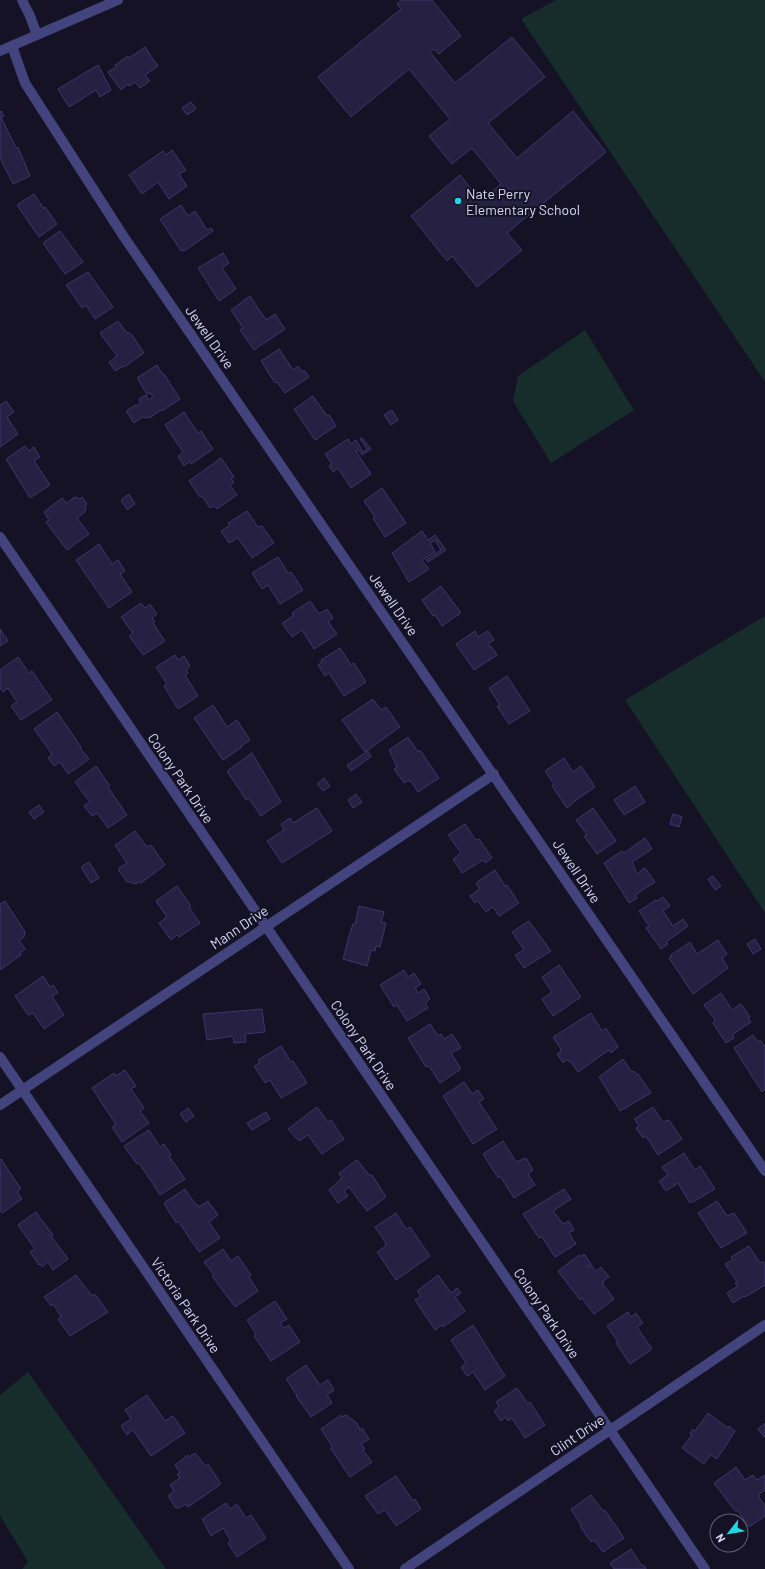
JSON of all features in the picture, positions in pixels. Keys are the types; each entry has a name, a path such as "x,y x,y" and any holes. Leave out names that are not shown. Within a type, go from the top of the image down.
{"street":[{"path":"22,0 37,35"},
{"path":"0,52 118,0"},
{"name":"Jewell Drive","path":"12,46 25,82 124,237 494,774 765,1171"},
{"name":"Colony Park Drive","path":"0,537 705,1569"},
{"name":"Mann Drive","path":"0,1105 494,774"},
{"name":"Victoria Park Drive","path":"0,1057 349,1569"},
{"name":"Clint Drive","path":"405,1569 765,1325"}],"green space":[{"path":"556,0 765,0 765,382 521,19"},
{"path":"585,330 634,410 551,463 513,401 518,376"},
{"path":"765,616 765,913 625,700"},
{"path":"28,1372 166,1569 22,1569 28,1562 0,1516 0,1395"}],"building":[{"path":"402,0 432,0 461,36 439,54 434,49 430,52 455,83 512,37 545,77 488,123 517,158 573,111 606,152 507,233 522,250 477,287 452,256 447,261 411,216 460,175 481,201 501,184 472,148 452,164 429,136 450,119 409,69 351,117 318,77 401,9 397,4"},
{"path":"145,47 158,66 145,75 150,81 140,88 135,82 129,86 128,84 121,90 108,72 128,56 129,58"},
{"path":"98,65 111,90 100,97 96,90 69,107 58,89"},
{"path":"191,102 196,109 187,115 182,108"},
{"path":"1,111 4,116 1,117 16,148 18,147 30,176 13,184 0,158"},
{"path":"172,150 186,170 179,174 187,186 169,199 158,182 142,194 129,175 163,151 166,155"},
{"path":"34,194 57,224 39,237 17,205"},
{"path":"181,205 188,216 195,211 207,230 211,228 213,231 184,251 181,251 160,219"},
{"path":"60,231 83,262 65,274 43,243"},
{"path":"223,253 229,263 222,268 236,289 219,301 198,268"},
{"path":"88,272 113,307 95,319 86,305 82,308 66,285"},
{"path":"250,296 266,320 275,314 285,329 254,350 240,330 243,328 231,310"},
{"path":"118,321 127,333 128,332 132,335 144,353 124,367 123,366 115,371 109,362 117,356 100,333"},
{"path":"279,349 293,370 298,366 302,372 304,370 309,377 285,393 277,382 275,383 261,361"},
{"path":"157,365 180,399 151,417 143,417 134,423 126,411 141,402 139,399 146,395 149,400 153,397 150,393 147,394 137,378"},
{"path":"313,396 336,426 315,440 294,409"},
{"path":"6,401 14,412 7,417 18,434 0,447 0,405"},
{"path":"392,410 398,420 391,425 384,415"},
{"path":"184,412 198,433 201,431 213,449 191,464 190,461 184,466 178,456 183,452 165,425"},
{"path":"362,438 371,449 362,455 358,449 356,451 371,474 351,488 338,468 333,472 329,466 332,464 325,454 348,439 351,444 356,440 363,452 367,449 360,439"},
{"path":"25,446 29,451 34,447 40,457 34,461 50,485 30,498 6,459"},
{"path":"221,458 234,477 231,479 234,482 230,485 237,495 217,509 214,506 210,508 189,481"},
{"path":"382,488 406,523 385,537 373,518 375,517 364,501"},
{"path":"129,494 135,504 127,510 121,500"},
{"path":"75,497 80,499 82,497 87,504 85,512 77,518 89,534 67,550 46,522 49,520 44,512 62,498 66,503"},
{"path":"247,511 258,527 262,526 274,543 252,558 238,538 229,543 221,531 230,525 228,523"},
{"path":"422,531 428,540 435,535 446,550 428,562 426,560 441,550 435,540 430,543 435,552 422,560 429,569 409,582 392,553"},
{"path":"99,544 112,564 118,560 125,571 120,574 132,592 109,608 76,560"},
{"path":"278,557 288,573 291,572 303,590 280,604 268,585 262,589 252,573"},
{"path":"441,586 461,613 442,626 422,600"},
{"path":"310,601 319,614 327,609 333,618 328,622 337,634 314,649 302,630 292,637 282,623 293,616 292,613"},
{"path":"141,603 145,608 150,604 157,614 152,618 155,622 153,623 165,641 143,655 129,636 133,633 121,617"},
{"path":"0,629 8,641 0,646"},
{"path":"475,631 478,637 488,631 494,640 488,644 497,655 474,670 456,644"},
{"path":"340,648 351,665 354,663 366,682 344,696 329,673 325,676 318,665 322,662 321,660"},
{"path":"175,655 178,660 184,656 190,666 186,670 188,673 185,675 198,696 178,709 164,686 167,684 156,667"},
{"path":"18,657 29,673 32,671 52,700 21,720 11,706 17,702 8,688 3,692 0,688 0,670"},
{"path":"507,676 530,711 509,724 497,706 500,705 489,688"},
{"path":"373,699 381,710 386,707 400,727 365,752 342,720"},
{"path":"213,705 227,727 237,720 250,740 223,760 194,718"},
{"path":"57,712 81,747 80,748 89,759 68,774 60,762 54,766 48,758 52,754 34,729"},
{"path":"408,737 418,752 420,750 439,778 418,792 411,781 410,782 409,780 404,783 394,769 397,767 389,750"},
{"path":"368,751 371,757 351,771 347,765"},
{"path":"252,753 281,802 261,816 250,800 246,800 227,771"},
{"path":"564,758 573,772 581,766 595,787 567,808 552,786 554,784 545,771"},
{"path":"96,766 127,815 108,828 97,813 92,816 84,806 90,802 75,782"},
{"path":"324,778 330,786 323,791 317,784"},
{"path":"635,786 645,802 624,815 614,800"},
{"path":"356,794 362,802 353,808 348,800"},
{"path":"39,805 44,812 34,819 29,812"},
{"path":"317,808 332,831 282,863 267,841 284,830 281,824 290,818 293,823"},
{"path":"593,808 616,841 597,854 584,836 587,835 576,820"},
{"path":"673,814 682,817 679,827 670,824"},
{"path":"465,824 475,839 479,839 492,858 485,863 483,860 462,873 453,859 461,853 448,835"},
{"path":"135,831 147,847 151,845 165,865 141,883 140,881 133,884 131,882 127,882 119,871 119,868 127,863 115,845"},
{"path":"645,838 652,849 632,862 637,874 645,868 655,882 635,895 637,898 629,903 604,863 622,851 624,853"},
{"path":"89,862 99,878 91,883 81,867"},
{"path":"495,870 505,886 507,885 519,903 499,916 493,907 486,912 478,901 475,903 470,896 480,889 476,883"},
{"path":"713,876 721,886 715,890 708,879"},
{"path":"177,886 191,906 189,907 200,923 179,937 177,935 171,940 159,923 167,917 156,901"},
{"path":"663,897 670,906 663,911 673,926 683,919 688,926 666,942 668,944 661,949 646,928 649,926 639,911"},
{"path":"5,901 25,932 24,937 19,940 25,949 20,953 21,955 0,970 0,904"},
{"path":"359,906 384,912 381,922 386,923 380,947 376,946 375,951 371,950 367,966 343,959 353,924 355,924"},
{"path":"529,921 551,951 524,968 515,955 524,950 512,932"},
{"path":"755,939 761,949 753,954 747,944"},
{"path":"718,940 727,954 722,958 728,968 693,994 669,958 690,942 697,954"},
{"path":"559,965 581,997 553,1016 542,999 552,992 542,977"},
{"path":"404,970 408,977 414,973 421,984 415,988 418,993 424,989 430,999 425,1003 428,1008 407,1021 397,1005 394,1007 380,985"},
{"path":"43,976 50,987 53,985 58,993 52,996 64,1015 44,1029 33,1013 28,1015 15,996"},
{"path":"721,993 732,1010 741,1004 750,1017 748,1018 751,1022 732,1035 734,1038 726,1043 713,1023 715,1020 704,1005"},
{"path":"262,1009 265,1032 245,1034 246,1042 234,1043 233,1036 207,1040 203,1014"},
{"path":"591,1013 602,1031 606,1028 618,1047 611,1053 609,1050 578,1072 571,1062 566,1060 563,1063 557,1054 561,1049 553,1037"},
{"path":"430,1024 438,1036 441,1034 444,1039 452,1034 461,1048 451,1053 461,1069 440,1083 429,1066 426,1067 408,1038"},
{"path":"753,1035 758,1042 760,1040 765,1047 765,1089 762,1092 734,1048"},
{"path":"281,1046 307,1083 281,1098 270,1080 265,1083 254,1066 260,1063 258,1060"},
{"path":"623,1059 632,1072 634,1071 638,1074 651,1093 620,1111 599,1077"},
{"path":"125,1070 136,1086 131,1089 144,1108 140,1111 149,1123 122,1142 112,1127 116,1125 92,1088 114,1073 116,1076"},
{"path":"464,1082 472,1094 478,1090 484,1099 479,1102 497,1129 473,1144 443,1096"},
{"path":"317,1107 328,1122 331,1120 344,1139 322,1154 308,1135 299,1141 288,1129"},
{"path":"653,1107 663,1122 669,1120 682,1139 658,1155 646,1136 643,1138 636,1128 639,1126 634,1119"},
{"path":"188,1108 194,1116 186,1122 180,1114"},
{"path":"266,1112 270,1119 252,1130 247,1123"},
{"path":"149,1130 160,1147 164,1144 171,1155 169,1156 185,1179 160,1195 139,1163 137,1164 124,1146"},
{"path":"503,1141 516,1162 526,1158 533,1170 528,1174 535,1185 514,1198 500,1176 498,1178 483,1154"},
{"path":"684,1153 695,1170 700,1166 715,1189 690,1203 678,1183 666,1191 659,1181 668,1175 662,1167"},
{"path":"1,1159 21,1189 17,1192 22,1199 2,1213 0,1209"},
{"path":"357,1160 369,1175 372,1175 386,1197 367,1211 349,1187 344,1191 348,1196 338,1203 329,1190 342,1178 339,1173"},
{"path":"185,1189 196,1205 199,1207 208,1201 218,1215 209,1222 220,1238 199,1252 178,1221 176,1223 164,1203"},
{"path":"564,1189 571,1199 553,1211 563,1224 569,1221 574,1230 569,1233 576,1244 555,1257 542,1237 539,1238 523,1214"},
{"path":"717,1201 727,1216 734,1213 747,1233 721,1248 698,1213"},
{"path":"36,1212 68,1259 53,1270 48,1262 42,1267 40,1264 39,1265 30,1252 35,1249 18,1225"},
{"path":"396,1213 406,1229 410,1227 430,1256 396,1280 377,1252 386,1246 386,1243 375,1227"},
{"path":"749,1246 760,1263 763,1261 765,1265 765,1285 733,1303 727,1293 738,1286 725,1264 733,1260 731,1257"},
{"path":"223,1249 231,1261 238,1256 251,1275 249,1277 258,1291 235,1307 212,1276 214,1275 204,1262"},
{"path":"584,1254 591,1264 587,1266 588,1268 591,1265 596,1271 601,1267 609,1277 603,1281 603,1284 614,1299 594,1314 582,1298 580,1300 558,1271 579,1255 580,1257"},
{"path":"76,1275 92,1296 95,1294 108,1312 70,1336 58,1319 61,1316 53,1304 51,1306 44,1297"},
{"path":"438,1275 451,1293 457,1288 461,1293 455,1297 465,1311 443,1327 442,1325 435,1330 415,1300 421,1296 417,1291"},
{"path":"275,1301 287,1319 280,1323 284,1328 289,1325 300,1342 271,1361 254,1336 256,1334 247,1320"},
{"path":"628,1312 631,1317 636,1313 643,1323 637,1327 652,1349 630,1364 607,1326"},
{"path":"473,1325 505,1376 485,1390 473,1372 467,1376 461,1367 466,1363 451,1340"},
{"path":"306,1365 320,1385 328,1380 334,1390 327,1395 332,1403 311,1417 286,1379"},
{"path":"517,1388 528,1404 530,1402 545,1425 525,1438 512,1418 508,1421 506,1417 501,1421 494,1411 499,1407 496,1402"},
{"path":"147,1395 165,1421 173,1416 185,1433 151,1456 133,1430 127,1435 121,1426 131,1419 125,1410"},
{"path":"708,1413 728,1428 729,1426 735,1431 717,1459 711,1455 704,1464 682,1448 692,1435 690,1434 693,1429 695,1431"},
{"path":"341,1415 342,1417 346,1415 357,1423 360,1430 362,1428 369,1439 361,1444 365,1449 363,1450 372,1462 350,1477 331,1449 332,1446 321,1429"},
{"path":"765,1423 765,1436 764,1437 758,1429"},
{"path":"195,1453 205,1466 208,1464 221,1484 188,1507 186,1504 176,1508 169,1498 169,1495 174,1491 170,1485 180,1478 177,1475 180,1473 175,1465 188,1455 189,1457"},
{"path":"736,1467 745,1480 753,1475 757,1480 765,1475 765,1490 759,1494 759,1497 765,1506 765,1516 749,1527 749,1513 739,1513 738,1511 735,1511 714,1483"},
{"path":"396,1476 413,1501 415,1499 421,1509 396,1526 385,1510 378,1514 365,1496"},
{"path":"591,1495 603,1511 605,1510 624,1538 603,1552 594,1540 591,1542 571,1509"},
{"path":"226,1503 230,1509 237,1504 246,1518 251,1515 266,1538 237,1557 228,1543 231,1541 223,1528 211,1536 202,1519"},
{"path":"631,1549 642,1566 644,1565 646,1569 614,1569 610,1563"}],"place":[{"name":"Nate Perry Elementary School","path":"458,201"}]}
